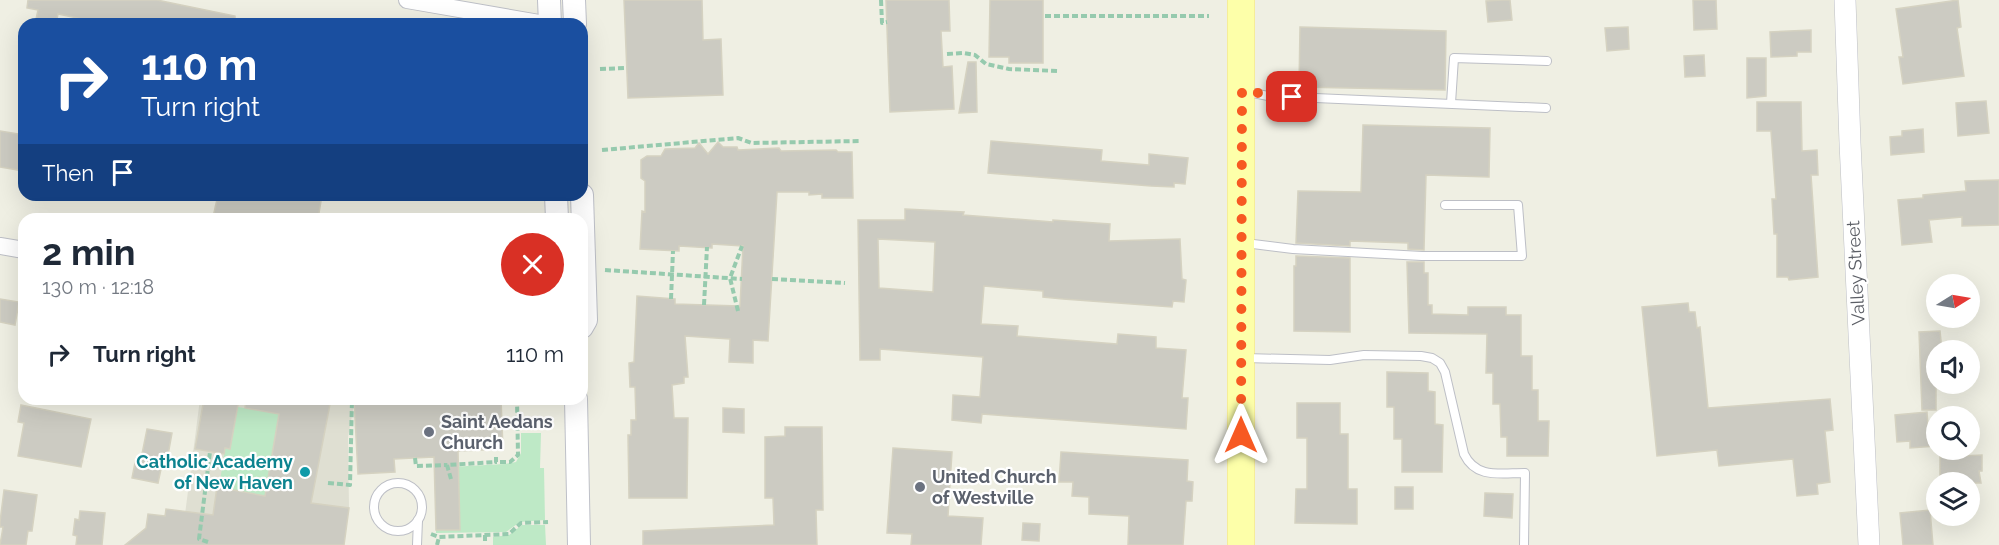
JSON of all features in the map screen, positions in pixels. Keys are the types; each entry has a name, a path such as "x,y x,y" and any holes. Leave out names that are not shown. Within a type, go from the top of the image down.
{"main road":[{"path":"549,0 550,18"},
{"path":"574,0 575,18"},
{"path":"1241,0 1241,545"},
{"path":"576,405 579,545"}],"street":[{"path":"407,0 510,18"},
{"name":"Valley Street","path":"1845,0 1869,545"},
{"path":"0,246 18,249"}],"lane":[{"path":"1451,103 1454,58 1547,61"},
{"path":"1242,91 1268,96 1546,108"},
{"path":"1242,243 1293,249 1422,256 1522,256 1518,205 1445,205"},
{"path":"1241,358 1330,360 1364,355 1395,354 1432,358 1440,363 1445,372 1464,454 1469,465 1478,471 1525,473 1524,545"},
{"path":"417,545 418,520 421,513 420,498 410,487 395,484 381,490 377,497 375,513 384,526 399,531 406,530 418,520"}],"path":[{"path":"881,0 882,23 887,22"},
{"path":"1045,16 1209,16"},
{"path":"947,54 975,55 986,64 1009,69 1057,71"},
{"path":"600,69 627,69"},
{"path":"602,150 738,138 752,143 860,141"},
{"path":"738,311 730,278 742,246"},
{"path":"704,306 707,247"},
{"path":"671,299 673,251"},
{"path":"604,270 742,279"},
{"path":"772,279 845,284"},
{"path":"328,483 350,485 352,405"},
{"path":"415,458 416,466 496,459 510,462 516,459 519,451 517,405"},
{"path":"518,423 544,423"},
{"path":"198,545 210,452"},
{"path":"447,465 451,479"},
{"path":"437,545 439,537 509,534 521,523 548,522"},
{"path":"485,535 486,541"},
{"path":"199,539 208,542"}],"shaded area":[{"path":"199,405 354,405 348,437 349,508 181,545"}],"green space":[{"path":"281,406 302,502 219,488 225,448 230,449 238,407 263,411"},
{"path":"521,433 541,433 540,468 544,468 545,520 520,522 506,532 436,533 436,530 459,530 449,467 516,462 521,453"},
{"path":"522,525 545,525 546,545 493,545 493,537 509,535"}],"building":[{"path":"28,0 157,0 235,16 235,18 77,18 58,14 57,18 36,18 38,10 27,8"},
{"path":"624,0 702,0 703,40 721,39 723,95 628,98"},
{"path":"886,0 949,0 950,31 941,31 943,67 952,66 954,109 890,112"},
{"path":"990,0 1043,0 1043,63 1009,63 1009,57 989,57"},
{"path":"1510,0 1512,20 1488,22 1486,1"},
{"path":"1693,0 1716,0 1717,29 1694,30"},
{"path":"1958,0 1961,27 1957,28 1964,76 1903,84 1899,57 1903,57 1896,9"},
{"path":"1300,27 1446,31 1445,90 1299,87"},
{"path":"1628,27 1629,49 1607,51 1605,28"},
{"path":"1811,30 1811,52 1797,52 1797,56 1771,57 1770,32"},
{"path":"1704,55 1705,76 1685,77 1684,56"},
{"path":"1747,58 1766,58 1766,96 1747,98"},
{"path":"968,62 976,62 977,112 959,113"},
{"path":"1986,101 1989,133 1958,136 1956,103"},
{"path":"1757,102 1801,102 1802,151 1817,150 1818,175 1811,175 1818,277 1789,280 1788,277 1777,277 1777,234 1774,234 1772,199 1776,199 1771,131 1757,131"},
{"path":"1363,125 1490,128 1489,177 1426,175 1424,250 1408,249 1408,243 1350,241 1350,246 1296,243 1298,191 1361,192"},
{"path":"1923,129 1924,152 1891,155 1890,137 1902,136 1902,131"},
{"path":"0,131 18,134 18,170 0,167"},
{"path":"991,141 1102,150 1101,161 1149,165 1149,154 1188,158 1185,184 1174,183 1174,187 1151,186 988,173"},
{"path":"718,142 723,147 737,147 738,150 779,148 781,151 852,152 853,198 822,198 822,194 809,195 809,192 777,192 768,341 753,340 753,363 729,362 730,339 685,336 688,377 684,377 684,383 672,385 674,418 688,418 687,498 629,498 628,435 631,435 631,420 636,420 635,387 630,387 629,363 634,362 637,296 675,299 675,304 740,306 743,246 712,244 712,248 679,246 679,251 640,249 642,211 645,212 645,181 641,178 641,160 647,156 661,156 665,149 695,148 699,143 708,154"},
{"path":"1999,180 1999,225 1962,226 1962,217 1929,220 1932,242 1902,245 1898,200 1966,191 1965,181"},
{"path":"217,201 321,201 319,213 214,213"},
{"path":"905,209 964,212 963,215 1110,224 1109,241 1180,239 1182,279 1186,280 1184,302 1173,301 1172,307 1063,299 1043,297 1043,291 984,286 981,324 1018,326 1017,336 1117,344 1118,334 1156,337 1156,348 1186,350 1182,398 1188,398 1186,429 982,414 981,423 952,420 953,395 980,397 983,357 880,349 880,360 860,360 858,220 905,220","holes":["878,239 935,242 933,292 879,288"]},
{"path":"1296,256 1350,258 1350,332 1294,331"},
{"path":"1407,262 1424,262 1424,273 1428,273 1428,305 1432,305 1432,314 1468,315 1468,307 1506,307 1506,315 1521,315 1521,356 1532,356 1532,390 1538,390 1538,421 1549,421 1548,456 1507,456 1507,437 1501,437 1500,404 1493,404 1493,373 1486,373 1487,334 1409,333"},
{"path":"0,299 18,302 15,325 0,322"},
{"path":"1688,303 1689,312 1695,312 1697,328 1700,327 1708,408 1830,399 1833,430 1825,431 1830,482 1817,484 1818,494 1797,496 1793,459 1719,466 1717,450 1657,456 1642,307"},
{"path":"1940,331 1941,340 1926,340 1926,394 1936,394 1936,406 1926,406 1926,410 1922,410 1919,332"},
{"path":"1387,372 1428,373 1428,391 1435,392 1435,424 1443,425 1442,472 1402,472 1402,439 1394,439 1394,407 1387,407"},
{"path":"1297,403 1340,403 1340,434 1348,434 1348,489 1357,489 1357,524 1295,523 1296,489 1307,489 1307,438 1297,438"},
{"path":"21,405 91,419 81,467 18,456 24,423 18,422"},
{"path":"203,405 238,405 230,449 225,448 224,454 195,449"},
{"name":"Catholic Academy of New Haven","path":"245,405 330,405 311,503 349,508 344,545 125,545 146,528 148,514 165,516 166,509 213,515 217,487 265,496 279,414 245,408"},
{"name":"Saint Aedans Church","path":"354,405 501,405 503,449 458,451 460,530 436,530 434,457 394,459 395,472 358,474"},
{"path":"723,408 744,409 744,433 723,432"},
{"path":"1926,412 1926,447 1910,448 1910,441 1897,442 1895,415"},
{"path":"785,427 822,427 823,510 816,510 817,545 643,545 643,531 774,525 773,498 765,498 765,437 785,436"},
{"path":"147,429 172,433 168,455 164,455 158,483 132,478 136,458 141,459"},
{"name":"United Church of Westville","path":"893,448 952,452 948,516 983,518 981,545 911,545 912,534 887,533"},
{"path":"1061,452 1188,460 1187,481 1193,482 1192,501 1186,501 1183,545 1128,545 1129,516 1089,514 1089,497 1072,496 1073,482 1059,482"},
{"path":"1980,455 1982,455 1982,471 1940,472 1940,460 1980,460"},
{"path":"1395,487 1413,487 1413,509 1395,509"},
{"path":"4,490 37,495 32,531 28,531 26,545 0,545"},
{"path":"1485,493 1513,494 1512,518 1484,516"},
{"path":"1926,510 1926,526 1931,526 1933,545 1903,545 1900,513"},
{"path":"80,511 105,513 102,545 76,545 77,536 73,535 75,519 79,520"},
{"path":"1023,523 1040,524 1039,541 1022,540"}],"place":[{"name":"Saint Aedans Church","path":"429,432"},
{"name":"Catholic Academy of New Haven","path":"305,472"},
{"name":"United Church of Westville","path":"920,487"}],"route":[{"path":"1241,435 1242,91 1268,96 1292,97"}]}
